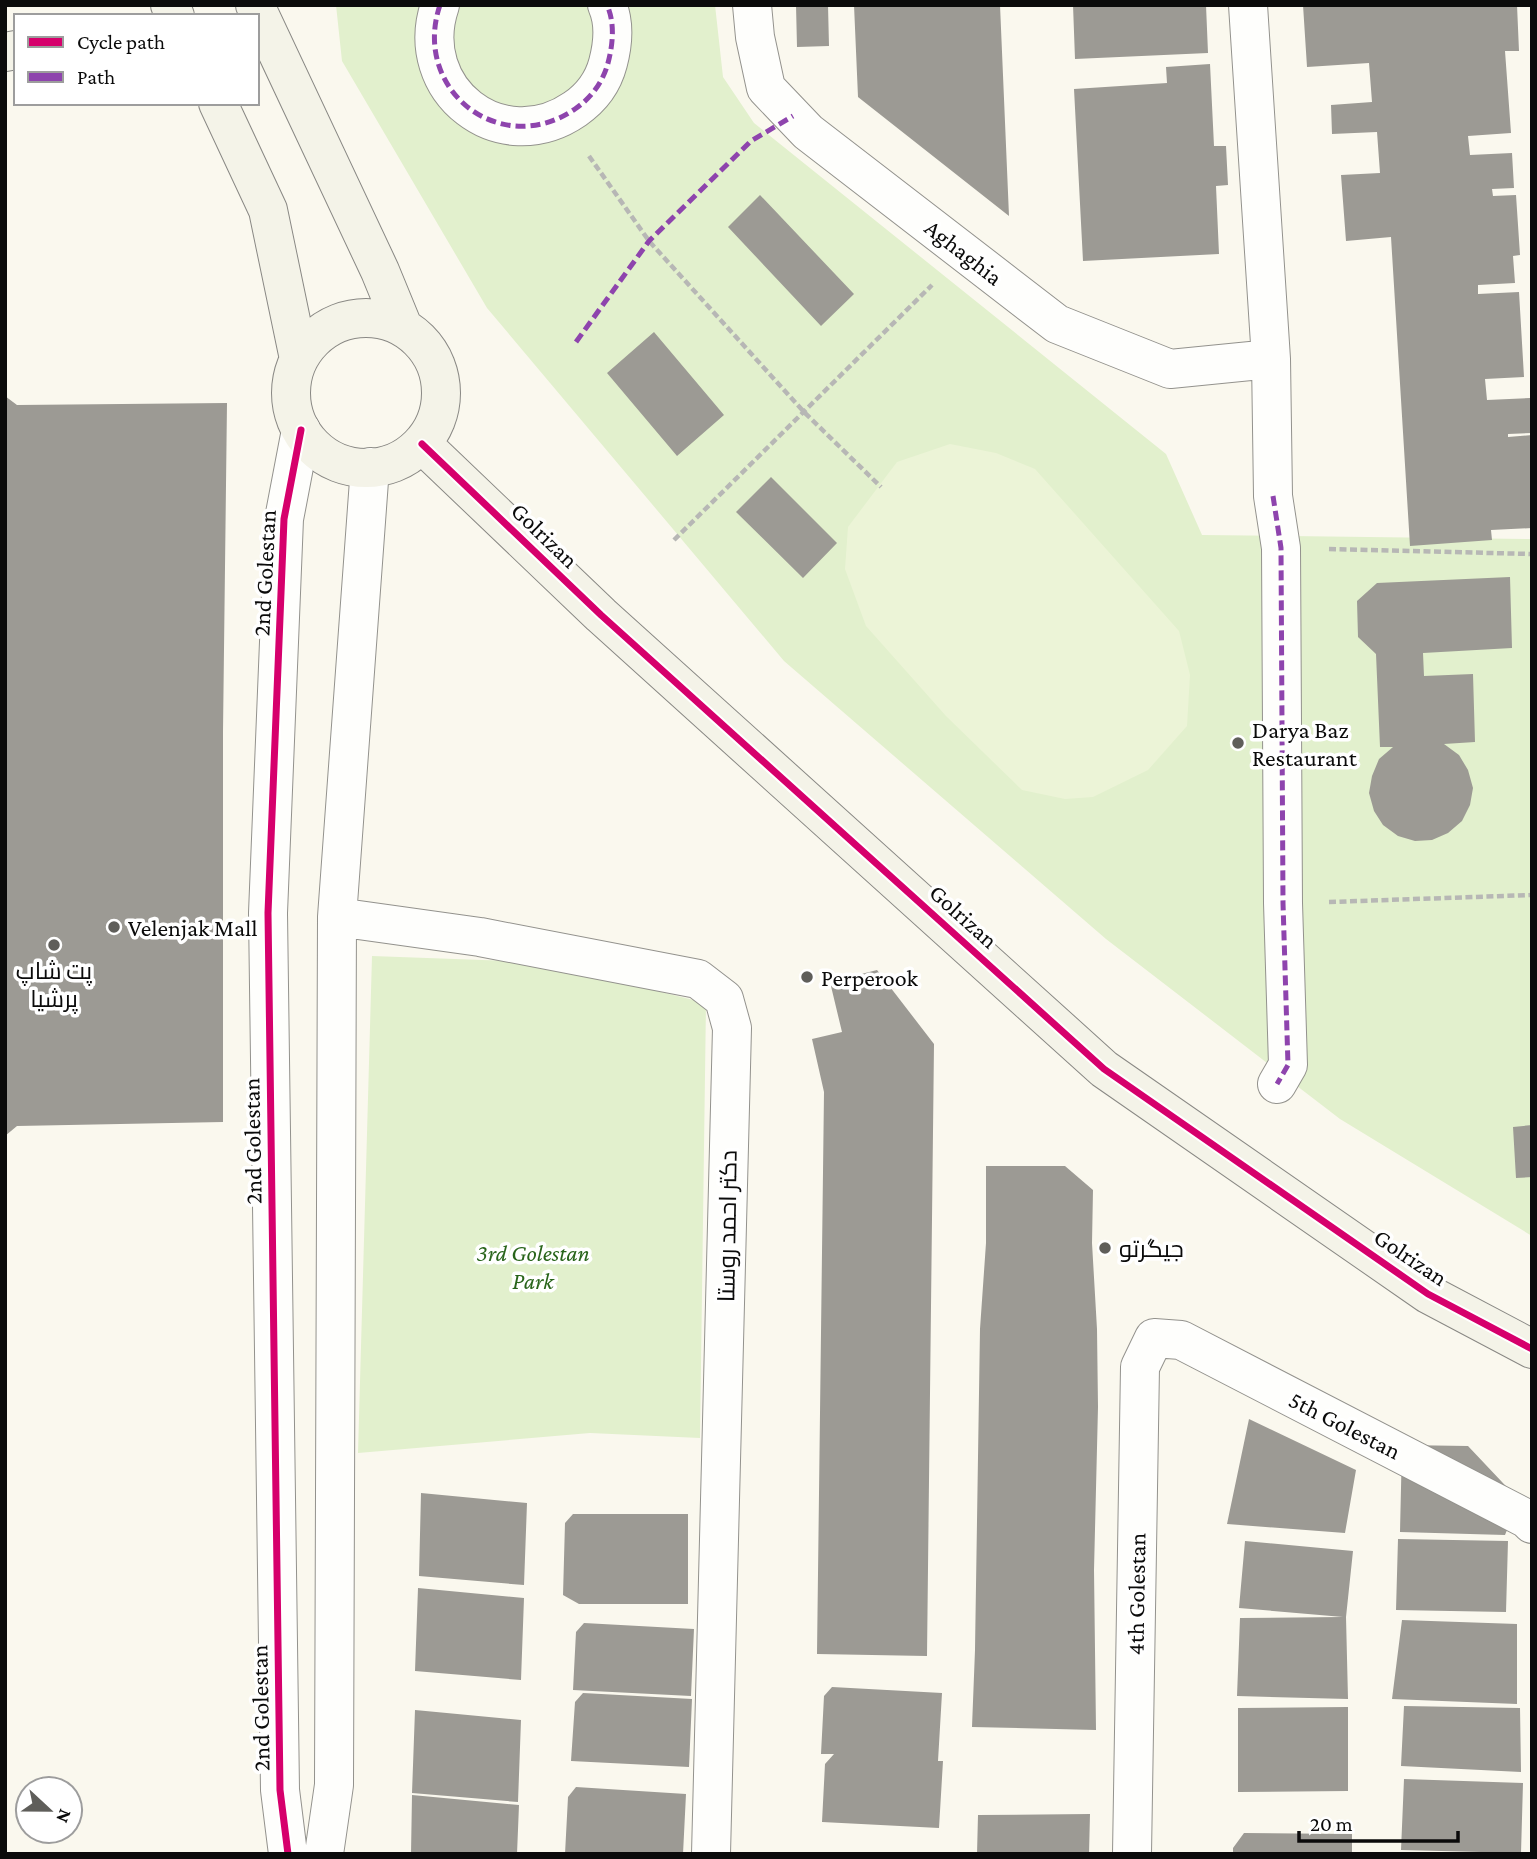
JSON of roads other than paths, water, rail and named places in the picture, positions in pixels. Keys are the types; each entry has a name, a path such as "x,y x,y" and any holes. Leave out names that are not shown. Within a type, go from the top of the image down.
{"street":[{"path":"255,5 380,271 403,327"},
{"path":"440,5 435,20 434,49 442,76 458,100 481,117 507,127 535,127 562,118 588,100 606,74 613,44 607,5"},
{"name":"Aghaghia","path":"752,5 755,37 766,88 808,132 1057,324 1170,369 1271,359"},
{"path":"1248,5 1271,359 1273,496 1281,548 1283,904 1288,1065 1277,1083"},
{"path":"199,105 223,113 268,210 299,359"},
{"path":"356,319 381,319 403,327 421,341 434,359 440,381 441,404 434,425 422,444 403,459 381,467 358,468 334,462 315,449 301,430 293,407 292,383 299,359 313,339 333,326 356,319"},
{"name":"2nd Golestan","path":"288,1854 280,1790 268,913 284,519 301,430"},
{"name":"Golrizan","path":"422,444 601,615 1104,1069 1428,1294 1532,1349"},
{"path":"324,1854 334,1785 337,917 370,467"},
{"name":"دکتر احمد روستا","path":"337,917 480,937 698,979 724,999 732,1028 711,1854"},
{"name":"5th Golestan","path":"1154,1338 1181,1340 1527,1518 1532,1524"},
{"name":"4th Golestan","path":"1132,1854 1140,1367 1154,1338"}],"place":[{"name":"Darya Baz Restaurant","path":"1238,743"},
{"name":"Velenjak Mall","path":"114,927"},
{"name":"پت شاپ پرشیا","path":"54,945"},
{"name":"Perperook","path":"807,977"},
{"name":"جیگرتو","path":"1105,1248"}],"park label":[{"name":"3rd Golestan Park","path":"533,1266"}]}
